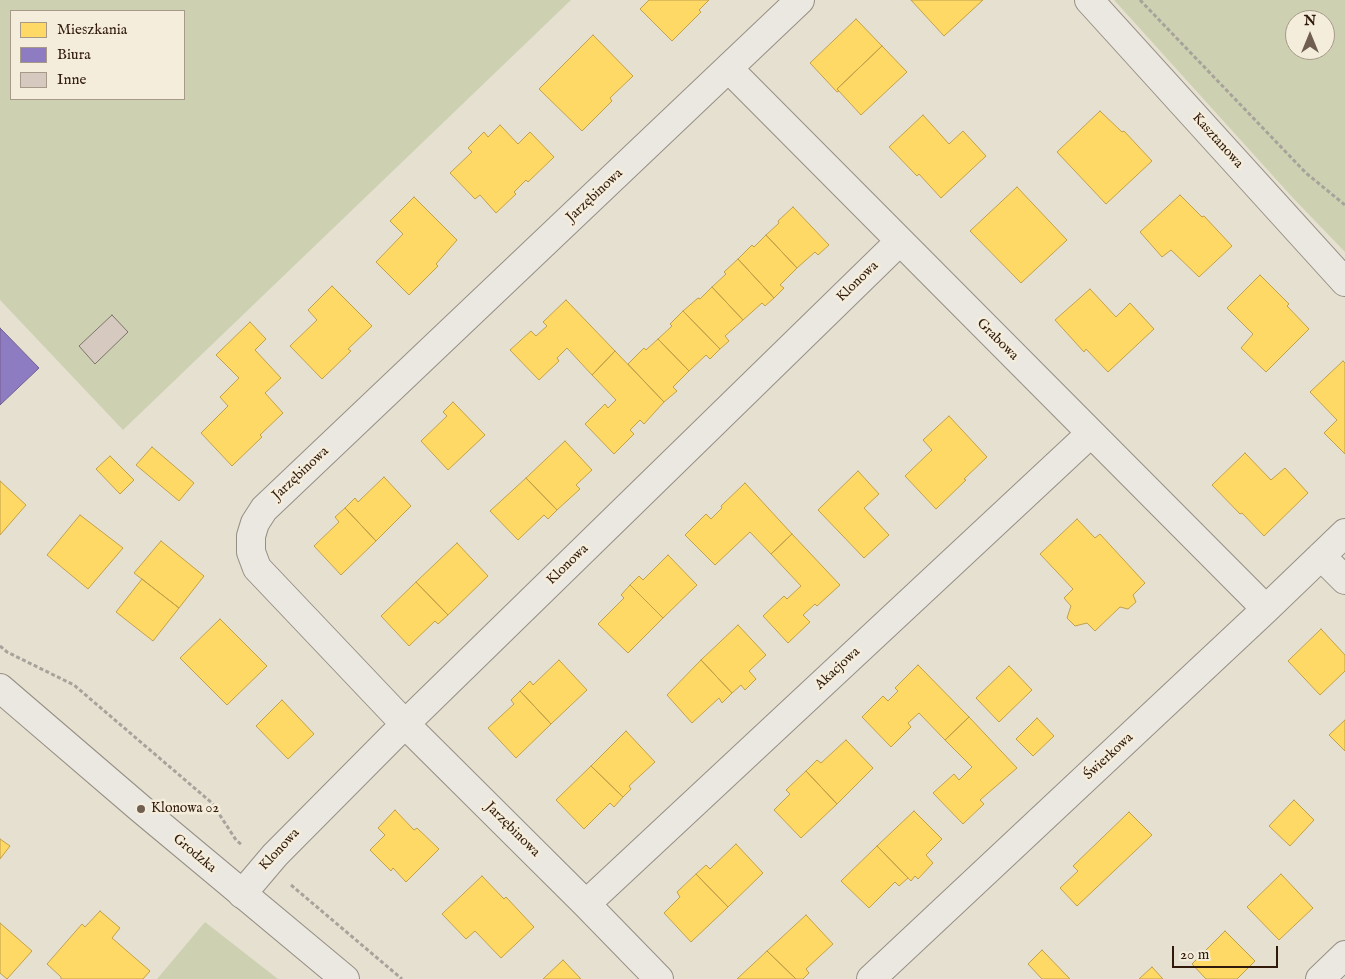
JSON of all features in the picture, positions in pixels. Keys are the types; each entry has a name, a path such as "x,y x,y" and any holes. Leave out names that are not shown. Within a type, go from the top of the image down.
{"street":[{"name":"Jarzębinowa","path":"659,979 405,724 257,568 251,552 251,536 254,523 264,509 800,0"},
{"name":"Kasztanowa","path":"1089,0 1345,282"},
{"name":"Grabowa","path":"729,69 1266,609"},
{"name":"Klonowa","path":"242,894 266,865 405,724 899,242"},
{"name":"Akacjowa","path":"586,904 1090,434"},
{"name":"Świerkowa","path":"871,979 1345,533"},
{"path":"1321,556 1345,580"},
{"name":"Grodzka","path":"0,688 345,979"},
{"path":"1320,979 1345,955"}],"path":[{"path":"1140,0 1306,173 1345,205"},
{"path":"0,646 7,652 74,685 212,803 236,840 402,979"}],"green space":[{"path":"0,0 571,0 123,430 0,300"},
{"path":"1114,0 1345,0 1345,252 1293,198"},
{"path":"205,922 278,979 157,979"}],"building: Mieszkania":[{"path":"649,0 709,0 699,10 701,12 672,41 640,9"},
{"path":"911,0 983,0 944,36"},
{"path":"856,19 882,46 837,89 839,91 837,92 810,63"},
{"path":"593,35 633,76 610,98 612,101 582,131 539,89"},
{"path":"882,46 907,72 861,115 837,89"},
{"path":"1100,111 1122,132 1124,131 1152,161 1106,204 1057,152"},
{"path":"923,115 949,144 963,131 986,156 941,198 919,174 917,176 889,147"},
{"path":"500,125 518,144 530,132 554,157 528,182 526,180 514,192 516,194 496,213 480,195 475,199 450,173 472,152 468,148 484,132 488,137"},
{"path":"1017,187 1067,240 1021,283 970,231"},
{"path":"1180,195 1202,217 1204,216 1232,246 1199,277 1171,250 1162,257 1140,232"},
{"path":"414,197 457,240 436,264 438,266 409,295 376,262 403,234 390,221"},
{"path":"793,207 829,245 818,255 815,252 797,268 766,235"},
{"path":"766,235 797,268 780,285 784,288 774,298 738,259 752,245 754,247"},
{"path":"738,259 774,298 765,306 762,303 743,320 712,287"},
{"path":"1260,275 1289,304 1287,306 1309,329 1266,372 1241,348 1253,334 1227,308"},
{"path":"332,286 372,326 348,349 351,351 322,379 290,346 317,320 308,310"},
{"path":"712,287 743,320 725,336 729,341 720,349 683,311 698,298 700,299"},
{"path":"1090,289 1116,317 1130,303 1154,329 1108,372 1086,349 1084,352 1055,320"},
{"path":"566,300 615,351 592,375 567,348 557,358 559,361 539,380 510,350 531,331 536,336 547,326 543,322"},
{"path":"683,311 720,349 710,359 706,355 689,371 658,339 672,326 670,324"},
{"path":"250,322 266,339 255,350 281,378 265,393 283,413 260,435 262,437 232,466 201,433 228,406 220,397 239,378 216,355"},
{"path":"658,339 689,371 673,387 677,391 664,402 628,364 644,348 646,350"},
{"path":"615,351 664,402 644,424 640,420 630,430 634,434 614,454 585,424 605,404 608,408 616,400 592,375"},
{"path":"1343,361 1345,363 1345,454 1324,433 1337,420 1310,392"},
{"path":"453,402 485,435 448,470 421,441 447,416 443,412"},
{"path":"949,416 987,457 936,509 905,476 932,450 923,440"},
{"path":"565,441 592,470 576,485 580,489 557,510 526,478"},
{"path":"152,447 194,483 179,501 136,465"},
{"path":"1245,453 1271,480 1285,468 1308,493 1264,536 1212,485"},
{"path":"110,456 134,480 120,494 96,469"},
{"path":"858,471 879,494 864,508 889,535 864,558 818,510"},
{"path":"384,477 411,506 376,541 345,508 355,498 358,502"},
{"path":"526,478 557,510 548,519 544,515 518,540 490,511"},
{"path":"0,481 26,505 0,535"},
{"path":"745,483 792,534 771,554 750,532 715,565 685,535 706,514 711,519 722,508 721,506"},
{"path":"345,508 376,541 341,575 314,546 339,522 335,517"},
{"path":"80,515 123,548 88,589 47,555"},
{"path":"1077,519 1095,538 1100,534 1145,583 1133,595 1136,602 1128,609 1120,607 1095,631 1087,623 1075,626 1067,618 1071,606 1064,598 1073,589 1040,554"},
{"path":"792,534 840,585 817,606 815,604 803,615 810,622 788,643 763,616 784,596 787,599 801,586 771,554"},
{"path":"161,541 204,576 179,608 134,573"},
{"path":"457,543 488,576 448,615 416,582"},
{"path":"668,555 697,585 663,618 630,585 639,576 643,580"},
{"path":"142,579 179,608 153,641 116,612"},
{"path":"416,582 448,615 438,624 435,621 409,646 381,616"},
{"path":"630,585 663,618 628,653 598,624 624,598 621,595"},
{"path":"220,619 267,666 227,705 180,658"},
{"path":"738,625 766,655 749,671 756,679 745,690 741,685 732,693 701,660"},
{"path":"1321,629 1345,655 1345,671 1320,695 1288,661"},
{"path":"559,660 587,690 551,724 520,691 530,681 533,685"},
{"path":"701,660 732,693 722,703 719,698 692,723 667,695"},
{"path":"918,665 969,717 945,740 919,713 908,723 911,727 891,747 862,717 883,696 888,701 898,691 895,688"},
{"path":"1009,666 1032,690 999,722 976,698"},
{"path":"520,691 551,724 516,758 488,728 514,704 511,700"},
{"path":"282,700 314,734 288,759 256,726"},
{"path":"969,717 1017,768 980,800 984,804 963,824 933,793 954,774 959,780 972,767 945,740"},
{"path":"1037,718 1054,736 1033,756 1016,739"},
{"path":"1345,720 1345,751 1329,735"},
{"path":"626,731 655,762 629,786 631,789 623,797 591,766"},
{"path":"846,740 873,768 837,804 806,771 817,760 821,763"},
{"path":"591,766 623,797 614,807 610,803 584,829 556,800"},
{"path":"806,771 837,804 801,838 774,810 790,794 786,790"},
{"path":"1294,800 1314,820 1290,846 1269,826"},
{"path":"395,810 414,830 417,828 439,849 406,882 393,868 391,871 370,850 385,835 378,828"},
{"path":"914,811 942,839 926,855 933,863 918,879 915,876 911,881 877,846"},
{"path":"1129,812 1152,835 1077,906 1060,888 1078,871 1073,866"},
{"path":"0,839 10,846 0,859"},
{"path":"736,844 763,873 728,907 696,874 706,865 710,869"},
{"path":"877,846 908,878 899,886 895,882 869,908 841,881"},
{"path":"696,874 728,907 691,942 664,913 680,897 677,892"},
{"path":"1281,874 1313,908 1279,940 1247,907"},
{"path":"482,876 504,899 506,897 534,927 501,958 475,931 466,939 442,914"},
{"path":"100,911 120,928 112,938 150,971 143,979 61,979 47,964 82,924 85,927"},
{"path":"806,915 833,944 806,969 809,973 803,979 796,979 767,951"},
{"path":"0,923 32,951 7,979 0,973"},
{"path":"1225,931 1255,961 1237,979 1206,979 1192,964"},
{"path":"1042,950 1070,979 1042,979 1028,964"},
{"path":"767,951 796,979 737,979"},
{"path":"563,960 581,979 543,979"},
{"path":"1152,967 1163,979 1139,979"}],"building: Biura":[{"path":"0,328 39,368 0,405"}],"building: Inne":[{"path":"112,315 128,332 95,364 79,346"}],"place":[{"name":"Klonowa 02","path":"141,809"}]}
